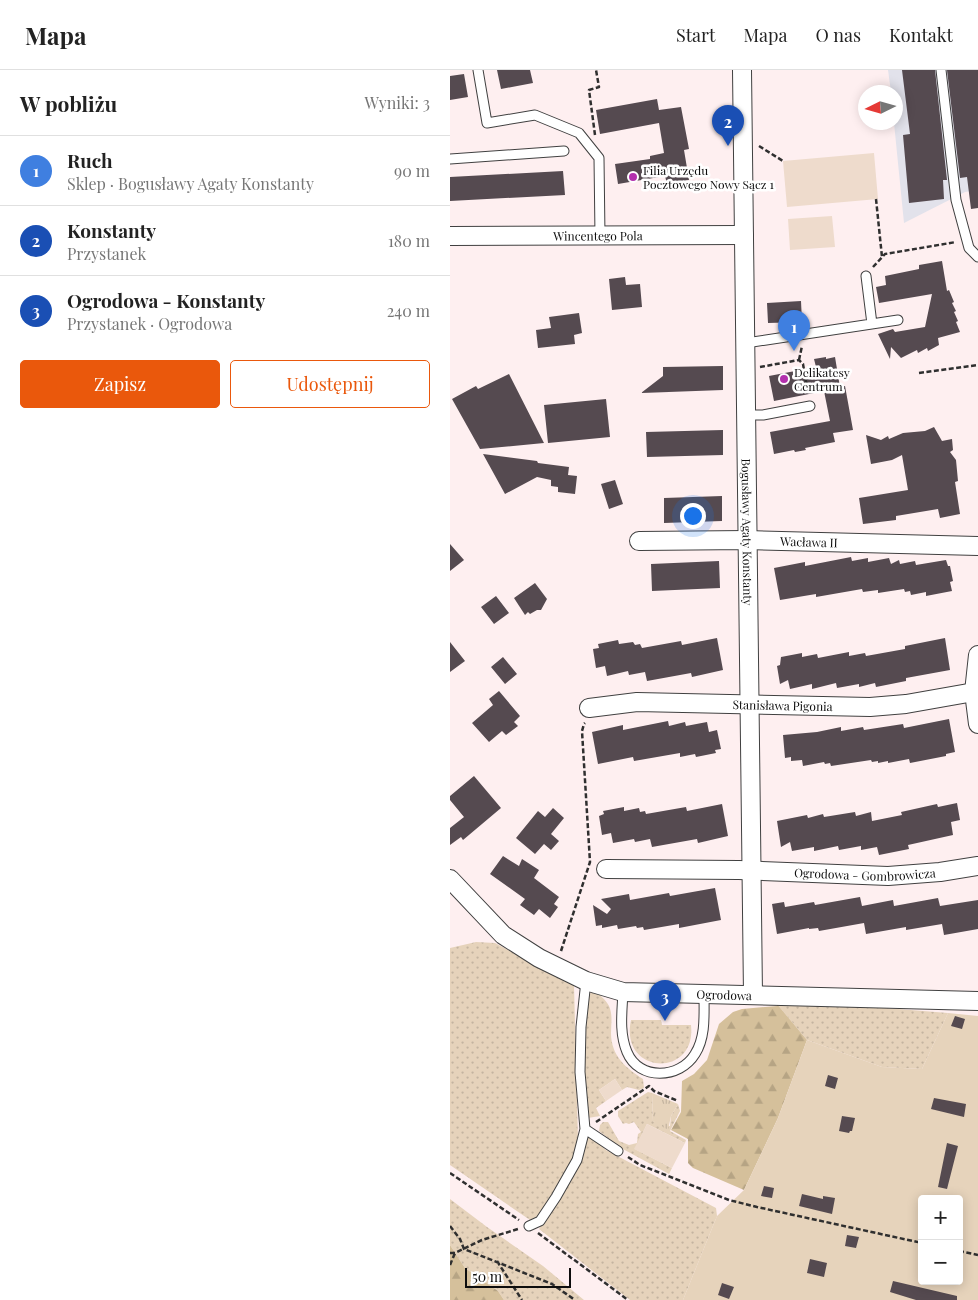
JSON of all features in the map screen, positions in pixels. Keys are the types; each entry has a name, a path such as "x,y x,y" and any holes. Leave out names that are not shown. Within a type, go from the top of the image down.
{"street":[{"name":"Bogusławy Agaty Konstanty","path":"742,70 753,995"},
{"name":"Wincentego Pola","path":"450,236 744,235"},
{"name":"Wacława II","path":"639,541 747,540 978,546"},
{"path":"978,655 974,692 978,724"},
{"name":"Stanisława Pigonia","path":"589,715 637,702 870,707 906,704 974,692"},
{"name":"Ogrodowa - Gombrowicza","path":"752,870 888,876 940,872 978,866"},
{"path":"606,868 752,870"},
{"name":"Ogrodowa","path":"450,879 503,935 539,958 586,981 623,992 978,1001"}],"lane":[{"path":"478,70 487,123 534,115 579,133 599,158 600,236"},
{"path":"942,70 956,200 970,248 978,257"},
{"path":"450,159 564,151"},
{"path":"866,276 872,324"},
{"path":"746,343 898,320"},
{"path":"746,415 762,415 810,406"},
{"path":"529,1226 540,1220 556,1197 577,1160 584,1129 580,1072 581,1027 586,981"},
{"path":"623,992 622,1036 628,1054 639,1068 654,1074 671,1072 684,1067 695,1055 701,1040 704,994"},
{"path":"584,1129 618,1151"}],"path":[{"path":"596,70 599,87 589,90 599,158"},
{"path":"757,145 783,161"},
{"path":"876,199 882,257"},
{"path":"866,276 885,254 959,242"},
{"path":"759,367 799,360 803,364 807,388"},
{"path":"919,373 978,365"},
{"path":"561,952 590,862 582,731 589,715"},
{"path":"584,1129 650,1086 654,1090 678,1101"},
{"path":"618,1151 640,1164 729,1200 918,1242"},
{"path":"450,1173 529,1226 628,1300"},
{"path":"450,1226 460,1239 464,1249 552,1284 575,1300"},
{"path":"450,1253 455,1253 482,1240 529,1226"},
{"path":"963,1252 978,1256"},
{"path":"450,1265 455,1253"},
{"path":"496,1261 522,1300"}],"shaded area":[{"path":"888,70 978,70 978,190 965,192 904,223 895,130 903,130 903,85 890,85"},
{"path":"874,153 878,199 787,207 783,161"},
{"path":"832,216 835,247 790,250 788,219"},
{"path":"615,1079 622,1090 606,1101 599,1090"},
{"path":"647,1124 685,1143 672,1168 634,1149"}],"green space":[{"path":"476,942 495,943 574,985 578,1141 573,1159 557,1189 537,1217 530,1220 450,1165 450,948"},
{"path":"593,989 609,1006 612,1041 617,1055 625,1066 643,1079 644,1088 639,1090 627,1087 622,1090 615,1079 599,1090 606,1101 596,1108 600,1116 588,1118 583,1050 589,996"},
{"path":"777,1004 848,1005 948,1013 922,1069 882,1067 807,1040"},
{"path":"777,1004 807,1040 778,1118 744,1190 693,1168 688,1163 688,1139 671,1130 681,1112 682,1081 694,1074 707,1060 719,1024 733,1012 742,1009 777,1006"},
{"path":"948,1013 978,1016 978,1300 683,1300 717,1216 744,1190 778,1118 807,1040 882,1067 922,1069"},
{"path":"631,1020 661,1020 662,1025 691,1025 690,1043 682,1055 671,1062 659,1063 646,1060 636,1052 630,1038"},
{"path":"648,1092 652,1093 653,1121 670,1126 671,1116 678,1104 680,1111 670,1131 686,1140 685,1143 647,1124 635,1149 672,1168 669,1174 621,1148 599,1131 600,1125 603,1122 608,1122 619,1141 629,1145 637,1143 638,1134 641,1132 634,1122 623,1124 618,1116 618,1111"},
{"path":"652,1093 678,1104 671,1116 668,1130 653,1121"},
{"path":"589,1135 606,1150 716,1208 717,1216 683,1300 630,1300 539,1229 565,1189"},
{"path":"450,1199 543,1266 584,1300 504,1300 498,1291 465,1268 450,1245"},
{"path":"450,1245 465,1268 498,1291 504,1300 450,1300"}],"building":[{"path":"497,70 530,70 533,83 501,89"},
{"path":"902,70 935,70 947,180 943,180 944,199 909,203 903,135 910,134"},
{"path":"947,70 978,70 978,208 971,209 967,177 960,178"},
{"path":"464,74 468,97 450,100 450,76"},
{"path":"657,99 659,110 681,107 689,149 684,150 689,180 667,184 665,176 618,184 615,164 650,159 650,156 664,153 659,123 600,134 596,110"},
{"path":"563,171 565,195 450,201 450,177"},
{"path":"942,261 947,291 949,290 954,302 952,303 956,311 954,312 960,332 938,338 939,345 928,351 927,348 918,353 917,350 901,358 891,347 890,359 878,334 893,329 895,332 925,327 932,294 879,303 876,287 886,285 885,276 919,269 919,265"},
{"path":"625,277 626,285 640,284 642,307 612,310 609,279"},
{"path":"801,301 802,322 768,323 767,303"},
{"path":"579,313 582,333 574,335 575,344 538,348 536,330 551,328 549,317"},
{"path":"826,357 826,359 835,357 840,387 845,386 853,430 833,433 835,442 805,448 806,450 774,454 770,432 830,421 824,391 774,401 769,376 816,367 814,359"},
{"path":"723,366 723,390 641,393 663,376 663,367"},
{"path":"509,374 544,443 480,449 452,399 476,386 478,389"},
{"path":"606,399 610,437 548,443 544,405"},
{"path":"934,427 942,441 952,439 953,450 950,452 956,460 958,481 955,482 960,514 940,518 938,509 896,516 896,520 863,524 859,498 908,490 902,455 892,460 871,464 866,435 881,440 888,436 889,439 903,433 925,431"},
{"path":"723,430 723,455 647,457 646,432"},
{"path":"483,454 569,467 568,475 577,476 575,494 558,492 558,487 551,486 551,480 537,477 505,494"},
{"path":"615,480 623,504 609,509 601,484"},
{"path":"722,496 722,521 664,523 664,498"},
{"path":"450,544 464,560 450,571"},
{"path":"851,557 852,561 868,558 868,562 889,558 891,564 899,560 900,564 915,561 916,565 946,560 948,566 950,566 953,581 950,582 952,591 926,596 926,592 911,595 910,591 905,592 904,589 878,593 878,590 863,592 862,589 816,597 816,594 780,600 774,568 805,562 805,566"},
{"path":"719,561 720,588 652,591 651,564"},
{"path":"535,583 547,599 541,610 530,614 528,612 525,615 514,598"},
{"path":"496,596 509,613 494,624 481,607"},
{"path":"717,638 723,670 692,677 691,673 647,681 645,672 629,675 628,671 607,676 605,666 596,668 593,649 599,648 598,644 618,640 619,644 633,642 635,645 640,644 642,648 681,641 682,645"},
{"path":"945,638 950,670 906,678 906,681 876,687 875,683 859,687 859,684 837,688 836,683 812,689 812,684 790,689 788,680 780,684 777,666 780,665 781,657 802,653 802,657 817,654 818,658 849,652 849,656 865,653 866,656 905,649 905,646"},
{"path":"450,642 465,661 450,672"},
{"path":"503,657 517,674 505,684 491,667"},
{"path":"499,691 520,716 514,722 518,726 506,735 502,731 489,742 472,723 493,705 489,699"},
{"path":"949,719 955,752 946,754 946,756 910,763 909,759 888,763 888,761 878,763 878,761 872,762 871,760 831,766 830,763 825,764 824,762 803,766 802,760 791,761 791,757 785,758 783,735 817,732 841,727 841,731 863,727 864,730 903,724 904,728"},
{"path":"668,721 669,726 685,722 686,726 707,722 709,732 717,730 721,749 715,750 716,753 696,757 695,754 680,757 680,753 634,761 633,757 598,764 592,732 623,725 623,730"},
{"path":"474,776 501,808 463,840 461,837 450,845 450,828 464,817 450,800 450,796"},
{"path":"957,803 960,820 951,822 953,835 908,845 909,849 879,855 877,847 861,850 861,846 839,850 838,846 814,851 814,847 792,851 790,842 781,847 777,821 807,815 808,818 823,814 824,817 855,812 856,816 871,812 872,821 902,815 901,812 937,804 938,807"},
{"path":"722,804 728,836 698,843 697,839 652,847 650,839 635,842 634,839 613,843 611,833 602,835 599,816 604,814 603,811 624,807 624,811 639,808 640,812 645,811 646,814 686,807 687,811"},
{"path":"553,808 564,818 551,834 559,841 551,850 544,844 535,854 516,838 538,811 545,817"},
{"path":"503,856 519,866 522,859 539,870 534,878 559,897 554,904 558,907 550,918 539,909 534,915 520,905 525,899 490,874"},
{"path":"715,888 721,920 679,928 679,924 644,930 643,927 637,928 636,926 618,929 617,925 602,928 602,925 596,926 593,905 607,914 611,909 601,899 629,894 630,900 669,893 670,896"},
{"path":"860,897 862,906 893,900 894,906 938,898 940,906 978,900 978,929 944,935 942,924 906,930 906,927 866,934 864,923 819,931 818,928 809,928 777,934 772,904 784,902 785,907 814,902 815,905"},
{"path":"955,1016 965,1019 962,1029 951,1026"},
{"path":"828,1075 838,1078 835,1089 825,1086"},
{"path":"934,1098 966,1104 964,1117 931,1109"},
{"path":"842,1116 855,1118 852,1131 849,1133 839,1131"},
{"path":"947,1143 958,1146 947,1189 938,1187"},
{"path":"764,1186 774,1188 772,1198 761,1196"},
{"path":"802,1194 823,1199 823,1196 835,1198 832,1214 799,1206"},
{"path":"847,1235 859,1237 856,1248 845,1246"},
{"path":"810,1259 827,1263 824,1277 807,1273"},
{"path":"893,1281 957,1296 957,1300 916,1300 890,1292"},
{"path":"722,1283 734,1287 729,1299 718,1295"}],"place":[{"name":"Konstanty","path":"728,146"},
{"name":"Filia Urzędu Pocztowego Nowy Sącz 1","path":"633,177"},
{"name":"Ruch","path":"794,351"},
{"name":"Delikatesy Centrum","path":"784,379"},
{"name":"Ogrodowa - Konstanty","path":"665,1021"}]}
